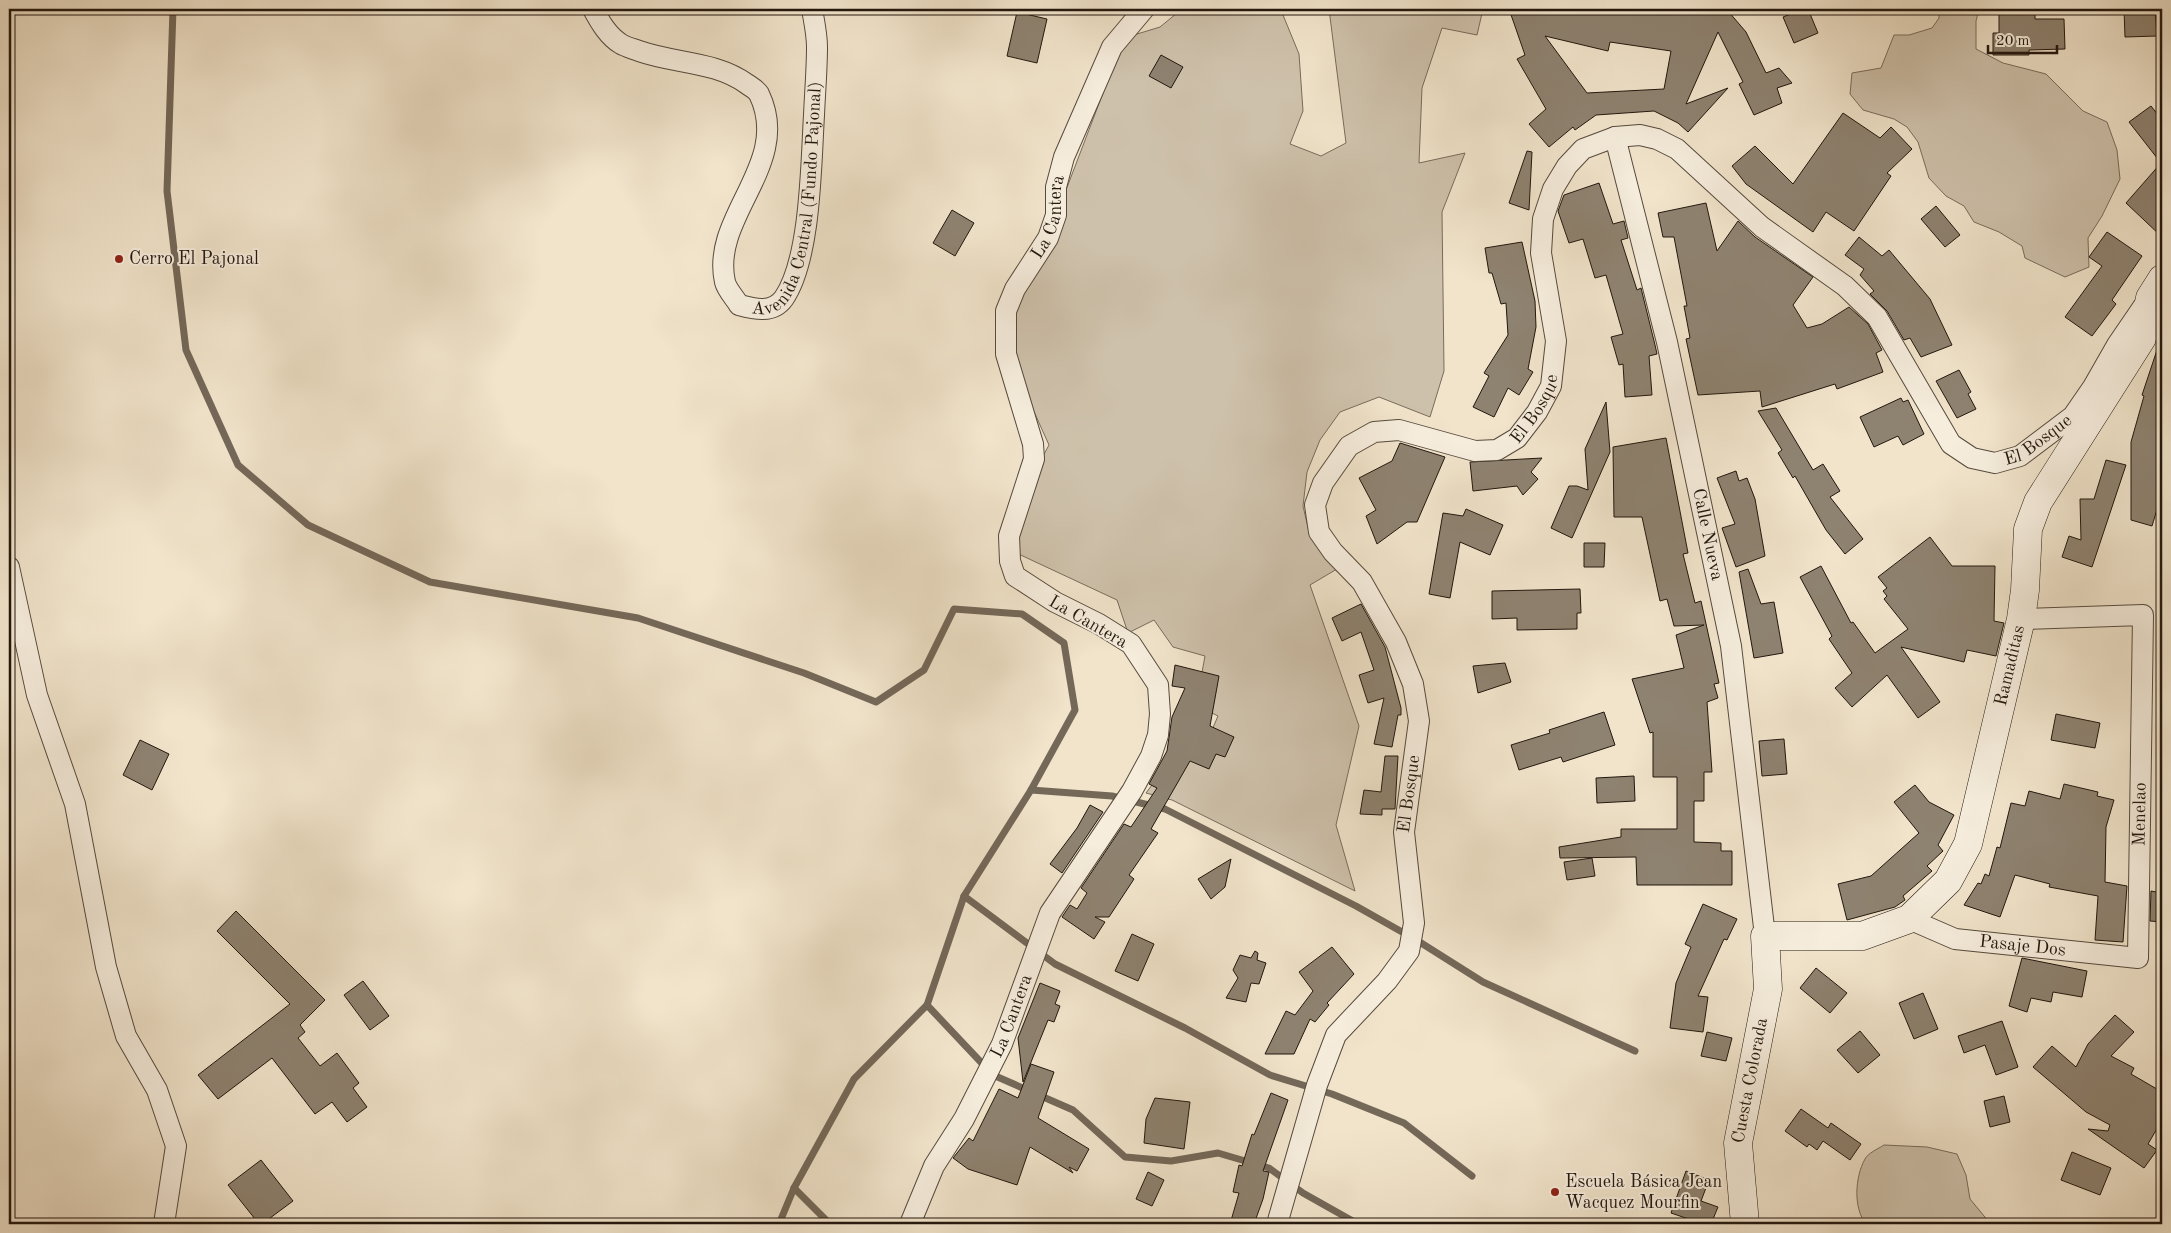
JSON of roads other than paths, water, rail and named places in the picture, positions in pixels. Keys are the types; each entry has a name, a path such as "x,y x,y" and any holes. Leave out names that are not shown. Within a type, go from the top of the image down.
{"street":[{"name":"Avenida Central (Fundo Pajonal)","path":"594,9 602,26 622,44 659,58 699,63 733,74 758,91 767,116 765,150 756,178 732,227 723,254 725,284 739,305 759,311 772,307 783,299 791,282 798,262 810,199 817,46 812,9"},
{"name":"La Cantera","path":"910,1224 934,1166 964,1119 1002,1044 1050,913 1132,791 1151,756 1158,735 1160,714 1158,685 1131,644 1098,624 1054,602 1015,576 1010,562 1009,536 1034,459 1033,444 1006,354 1006,310 1015,289 1048,238 1056,215 1056,186 1064,157 1112,47 1144,9"},
{"name":"El Bosque","path":"1277,1224 1317,1085 1336,1035 1387,982 1409,951 1414,923 1404,832 1419,721 1413,684 1396,642 1362,582 1332,552 1319,532 1315,505 1323,483 1349,446 1374,432 1399,430 1474,451 1497,450 1517,438 1537,412 1551,386 1556,341 1541,253 1543,219 1553,189 1567,166 1583,149 1615,137 1640,135 1657,139 1677,149 1762,228 1845,286 1877,317 1951,444 1972,458 1995,463 2020,456 2073,416 2094,387 2117,345 2156,289"},
{"name":"Calle Nueva","path":"1615,137 1667,342 1730,646 1765,936"},
{"name":"Ramaditas","path":"1765,936 1862,936 1909,919 1948,881 1968,844 2021,619 2025,590 2028,529 2038,502 2142,338 2156,289"},
{"path":"9,567 37,695 75,804 79,838 106,967 126,1036 157,1090 176,1146 164,1224"},
{"name":"Menelao","path":"2021,619 2143,614 2138,958"},
{"name":"Pasaje Dos","path":"1909,919 1955,939 2138,958"},
{"name":"Cuesta Colorada","path":"1746,1224 1738,1143 1768,989 1765,936"}],"waterway":[{"path":"173,9 167,191 186,350 238,465 308,525 430,582 638,618 804,673 876,702 924,670 954,609 1022,614 1064,643 1075,710 1031,790 964,896 927,1005 854,1079 794,1188 779,1224"},
{"path":"1031,790 1112,796 1165,809 1356,906 1418,941 1483,982 1635,1051"},
{"path":"964,896 1055,964 1185,1028 1270,1075 1332,1094 1404,1123 1472,1176"},
{"path":"927,1005 993,1075 1073,1110 1125,1157 1171,1161 1218,1153 1269,1168 1303,1193 1358,1224"},
{"path":"794,1188 830,1224"}],"place":[{"name":"Cerro El Pajonal","path":"119,259"},
{"name":"Escuela Básica Jean Wacquez Mourfin","path":"1555,1192"}]}
